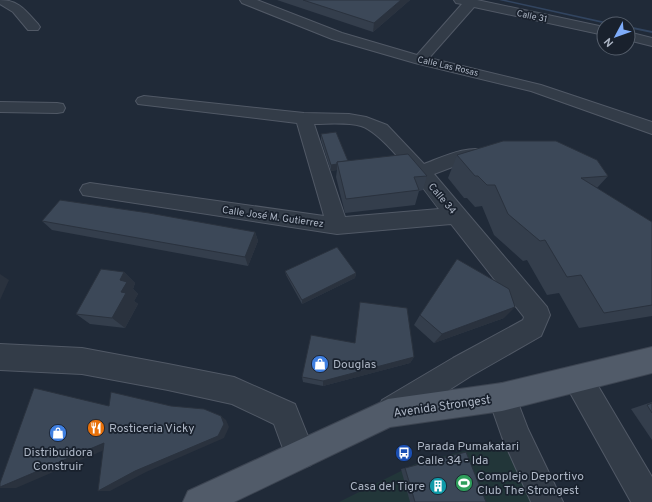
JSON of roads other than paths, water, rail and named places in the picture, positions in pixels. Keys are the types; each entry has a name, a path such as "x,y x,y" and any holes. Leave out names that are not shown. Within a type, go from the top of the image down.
{"main road":[{"name":"Avenida Strongest","path":"199,502 388,413 502,397 652,360"}],"street":[{"path":"2,0 17,9 33,27"},
{"name":"Calle Las Rosas","path":"246,0 337,36 420,60 536,88 652,128"},
{"path":"420,60 466,1"},
{"name":"Calle 31","path":"466,1 596,29"},
{"path":"636,38 652,42"},
{"name":"Calle 34","path":"144,100 304,118 349,119 366,122 381,129 421,172 538,315 532,328 462,367 388,413"},
{"path":"0,107 57,108"},
{"path":"304,118 337,226"},
{"path":"421,172 461,157 500,154"},
{"name":"Calle José M. Gutierrez","path":"90,190 337,226 457,215"},
{"path":"0,357 82,361 234,391 285,414 300,454"},
{"path":"578,379 649,502"},
{"path":"502,397 517,437 547,502"}],"waterway":[{"path":"501,0 596,20"},
{"path":"636,29 652,32"}],"place":[{"name":"Douglas","path":"320,364"},
{"name":"Rosticeria Vicky","path":"96,428"},
{"name":"Distribuidora Construir","path":"58,433"},
{"name":"Parada Pumakatari Calle 34 - Ida","path":"404,453"},
{"name":"Complejo Deportivo Club The Strongest","path":"464,483"},
{"name":"Casa del Tigre","path":"438,486"}]}
